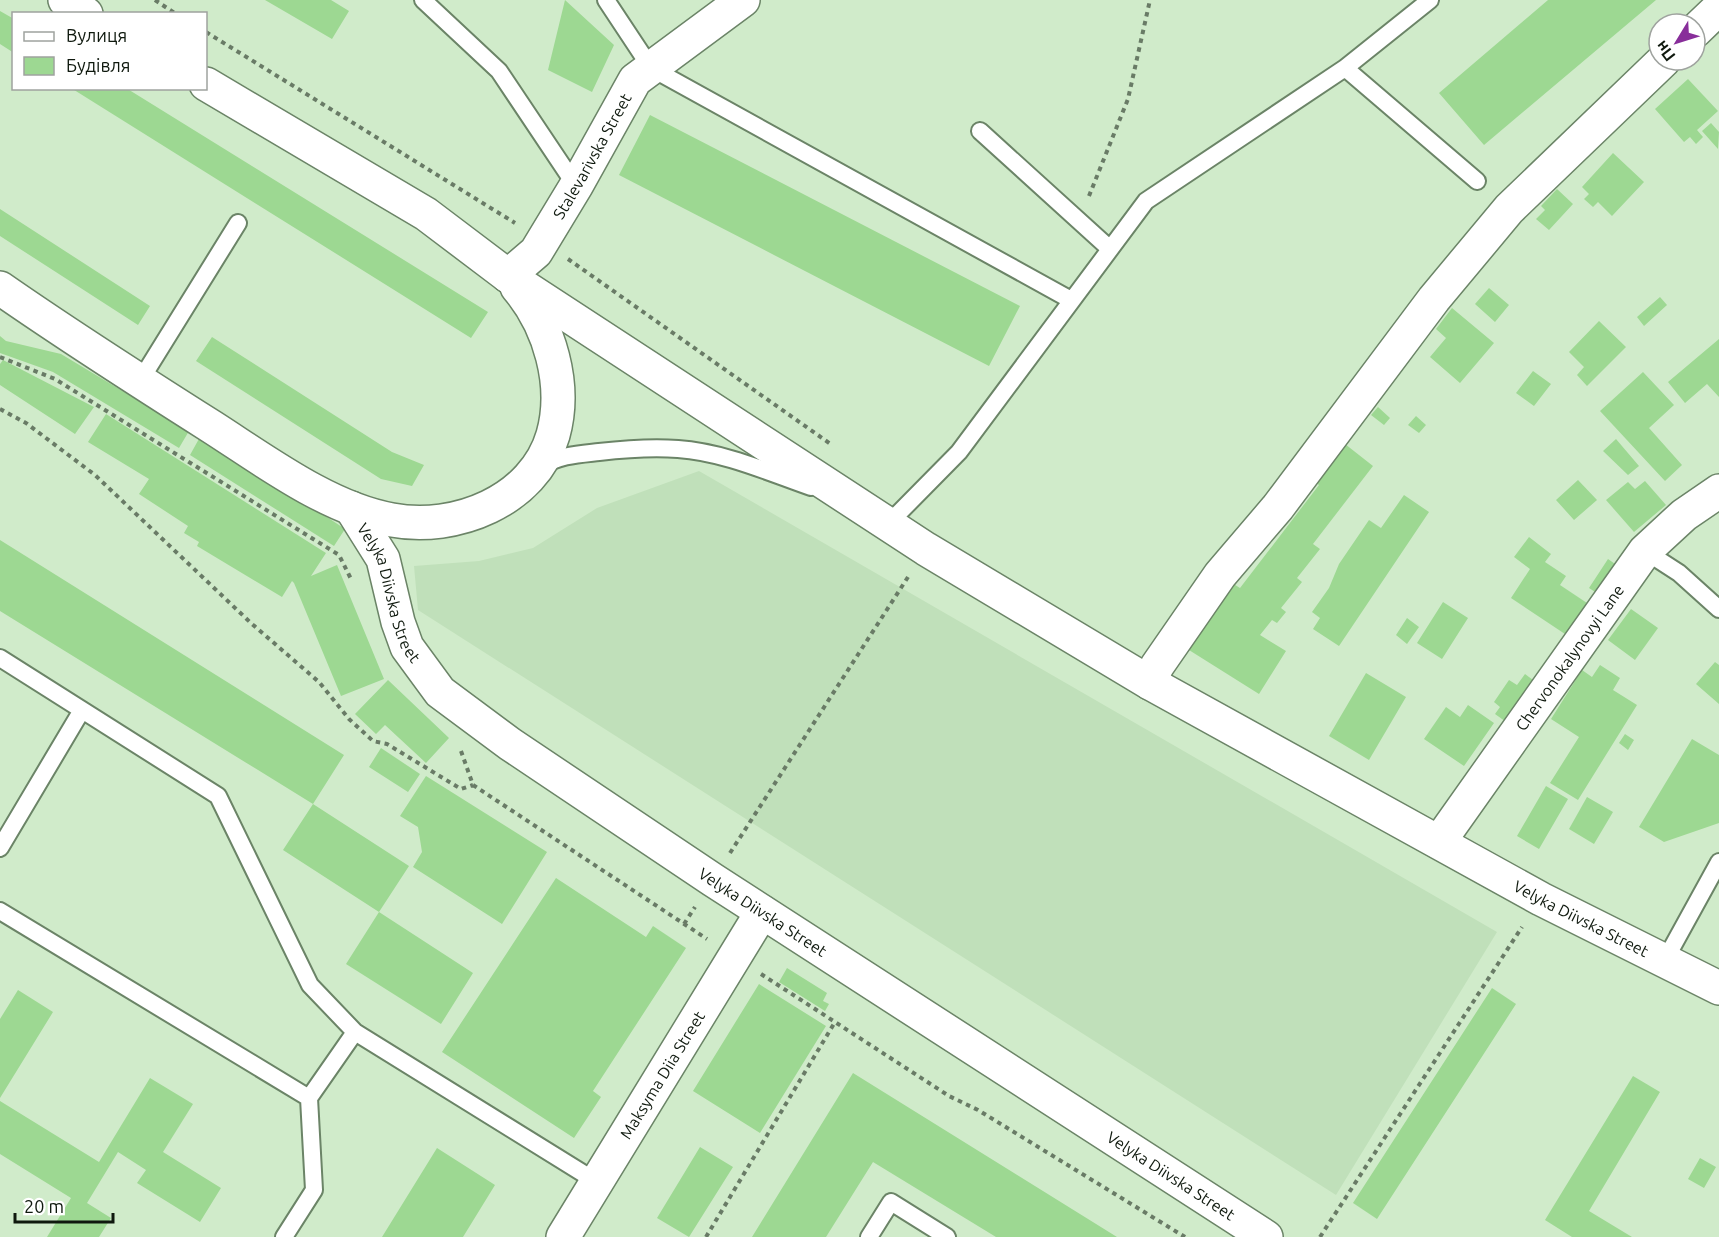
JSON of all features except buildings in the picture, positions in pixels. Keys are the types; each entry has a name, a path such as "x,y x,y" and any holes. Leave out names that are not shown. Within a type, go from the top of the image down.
{"main road":[{"path":"64,0 83,12"},
{"name":"Stalevarivska Street","path":"508,276 536,252 635,80 743,0"},
{"path":"1707,20 1719,8"},
{"path":"1150,683 1157,666 1220,574 1278,507 1434,299 1509,209 1652,72"},
{"name":"Velyka Diivska Street","path":"207,85 426,214 508,276 926,549 1150,683 1541,899 1719,988"},
{"name":"Velyka Diivska Street","path":"0,288 273,466 351,508 391,520 427,524 476,513 506,497 532,474 549,447 558,418 559,388 553,358 541,326 526,297 508,276"},
{"name":"Chervonokalynovyi Lane","path":"1438,842 1645,551 1684,515 1719,491"},
{"name":"Velyka Diivska Street","path":"351,508 383,559 398,622 407,647 440,692 510,744 713,880 1266,1237"},
{"name":"Maksyma Diia Street","path":"563,1237 762,912"}],"lane":[{"path":"423,0 499,71 576,186"},
{"path":"606,0 651,68 1071,300"},
{"path":"888,524 959,452 1146,201 1345,68 1430,0"},
{"path":"1345,68 1477,181"},
{"path":"980,132 1110,249"},
{"path":"140,381 238,223"},
{"name":"Velyka Diivska Street","path":"532,474 548,462 582,454 626,449 679,449 724,458 854,501"},
{"path":"1645,551 1679,573 1719,609"},
{"path":"0,658 218,796 310,985 355,1032 597,1182"},
{"path":"0,848 82,710"},
{"path":"1664,962 1719,862"},
{"path":"0,911 309,1098"},
{"path":"284,1237 314,1190 309,1098 355,1032"},
{"path":"869,1237 891,1202 947,1237"}],"path":[{"path":"155,0 173,12"},
{"path":"1079,221 1128,99 1150,0"},
{"path":"207,33 460,187 543,241 833,446"},
{"path":"0,357 55,379 339,555 354,586"},
{"path":"0,409 26,423 95,475 252,624 319,682 349,719 373,741 387,744 461,789 473,785"},
{"path":"684,924 926,549"},
{"path":"458,742 473,785 949,1096 978,1110 1185,1237"},
{"path":"1320,1237 1541,899"},
{"path":"706,1237 836,1022"}],"shaded area":[{"path":"699,471 1497,932 1336,1195 418,610 414,566 479,561 533,548 597,508"}]}
